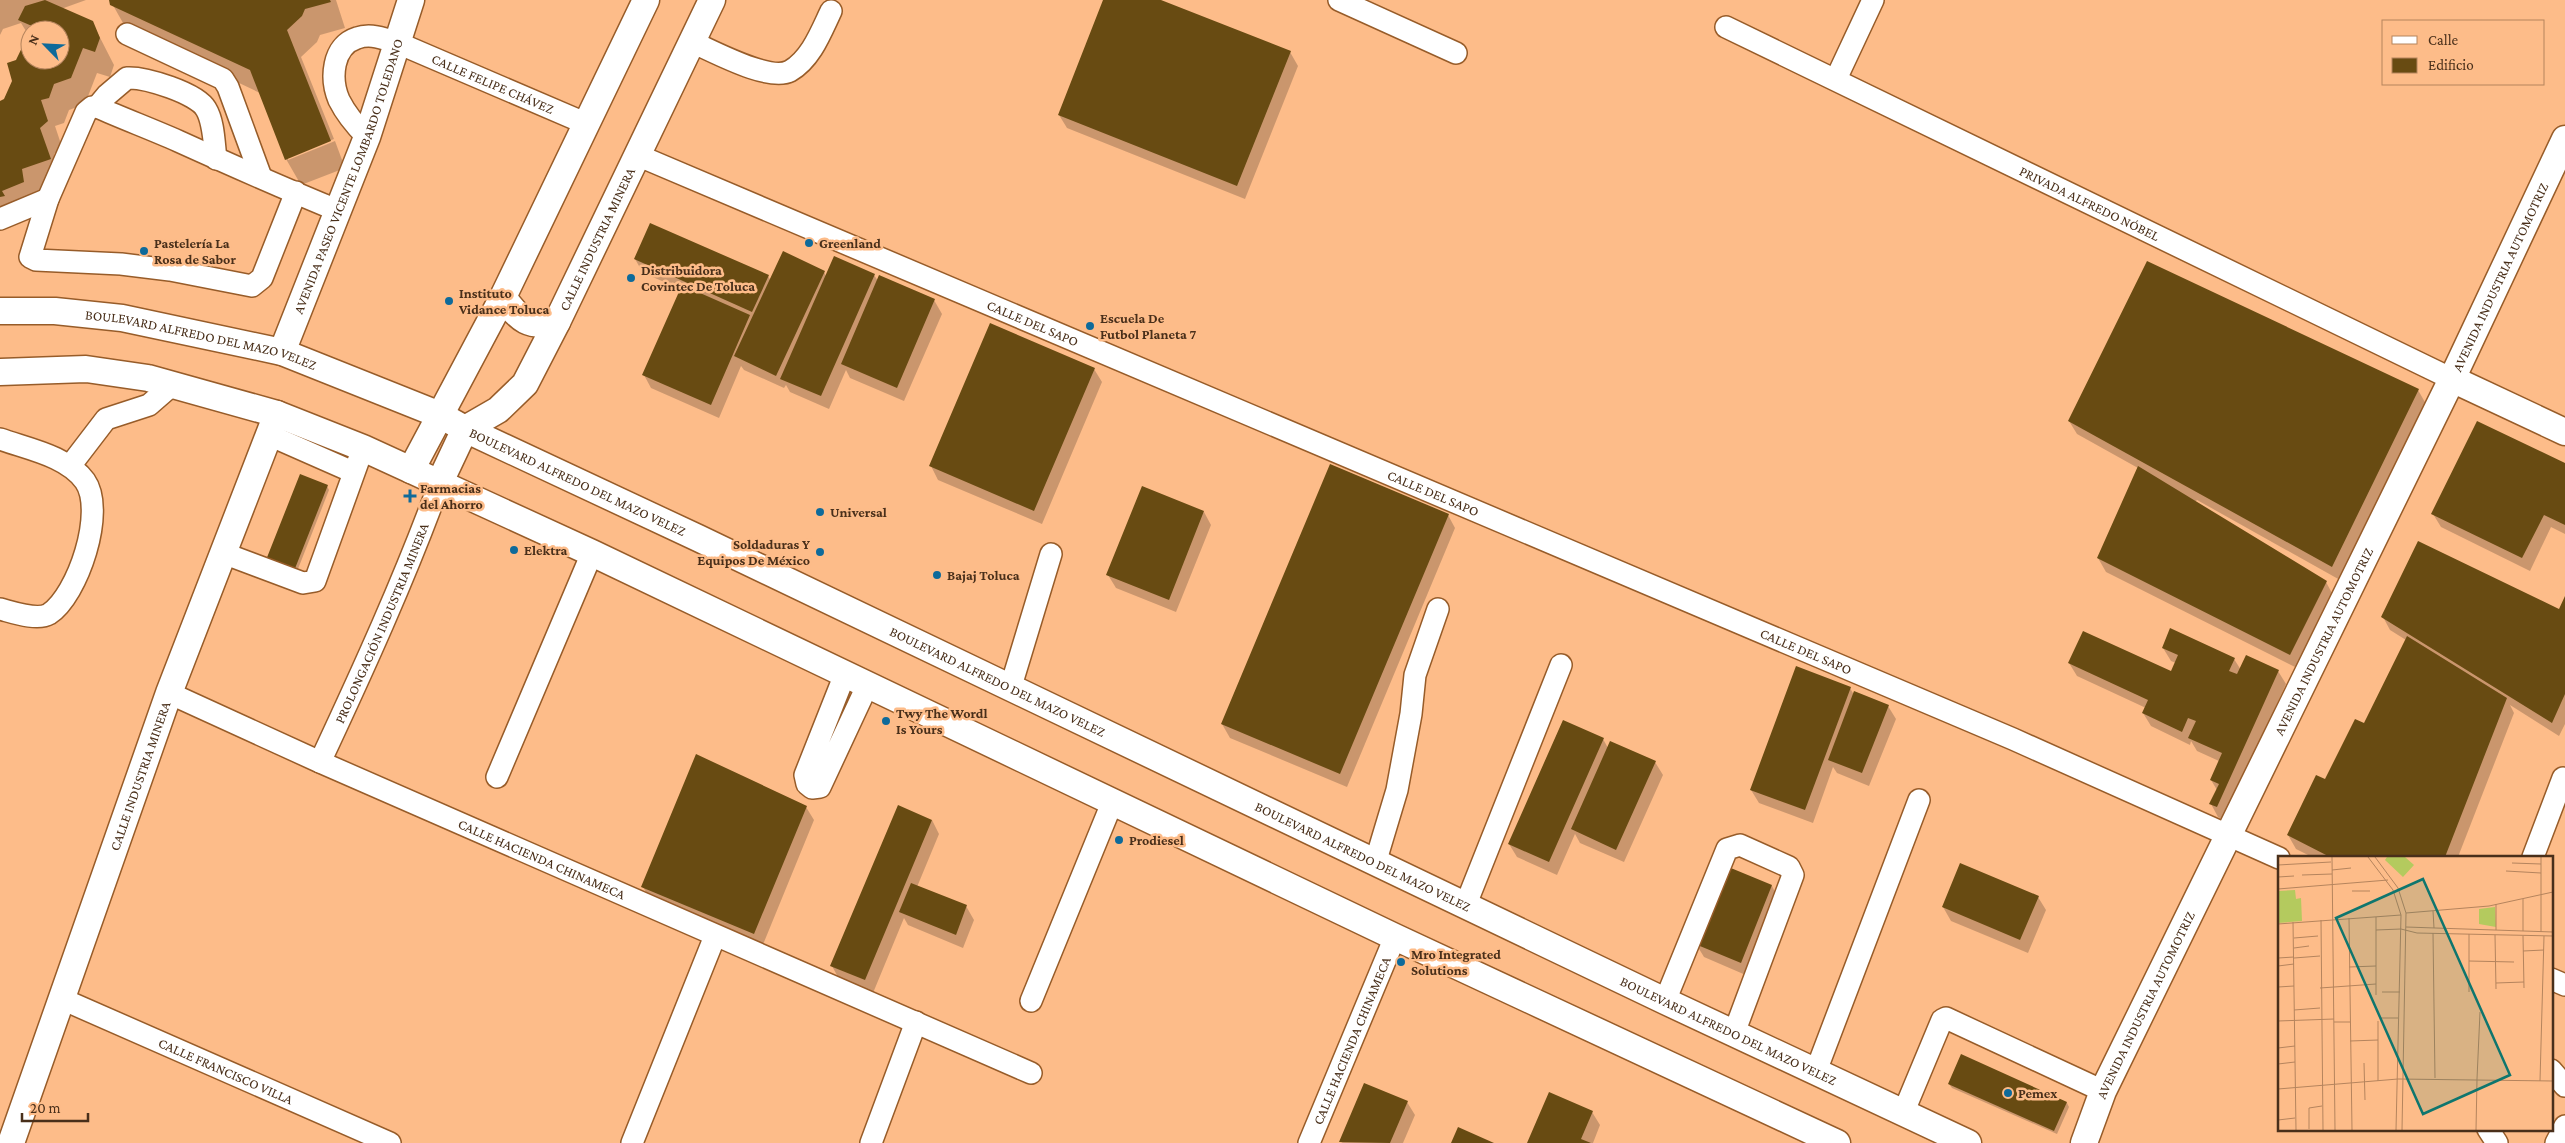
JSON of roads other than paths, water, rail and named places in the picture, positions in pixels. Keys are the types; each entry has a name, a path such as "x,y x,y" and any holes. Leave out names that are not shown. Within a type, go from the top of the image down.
{"main road":[{"name":"AVENIDA PASEO VICENTE LOMBARDO TOLEDANO","path":"282,352 367,136 411,0"},
{"path":"411,470 503,297 646,0"},
{"name":"CALLE INDUSTRIA MINERA","path":"465,429 498,410 525,384 557,322 712,0"},
{"name":"AVENIDA INDUSTRIA AUTOMOTRIZ","path":"2084,1143 2103,1091 2452,379 2565,139"},
{"path":"503,297 515,314 528,322 544,325 557,322"},
{"name":"BOULEVARD ALFREDO DEL MAZO VELEZ","path":"0,311 55,311 122,318 282,352 440,416 1376,860 1665,1001 1904,1111 1968,1143"},
{"path":"0,372 86,369 125,374 172,385 273,424 363,448 592,553 1394,937 1837,1143"},
{"path":"2452,379 2565,432"},
{"name":"CALLE INDUSTRIA MINERA","path":"11,1143 169,693 273,424"},
{"path":"440,482 465,429"}],"street":[{"path":"1340,0 1456,53"},
{"path":"1836,79 1873,0"},
{"path":"692,42 753,68 775,73 789,71 805,57 819,36 831,11"},
{"name":"PRIVADA ALFREDO NÓBEL","path":"1726,27 2452,379"},
{"path":"127,34 223,79 228,87 261,177"},
{"name":"CALLE FELIPE CHÁVEZ","path":"367,136 354,124 340,101 334,83 334,67 342,48 358,38 379,37 398,43 586,124"},
{"path":"97,107 107,94 127,78 150,80 184,94 206,108 216,159"},
{"path":"296,192 262,278 252,286 170,270 121,264 32,259 30,256 48,199 86,112 92,107 97,107 216,159 261,177 296,192 339,211"},
{"name":"CALLE DEL SAPO","path":"637,155 1995,731 2278,858"},
{"path":"0,219 48,199"},
{"path":"70,466 106,419 149,405 172,385"},
{"path":"273,424 353,472"},
{"path":"0,439 70,466 86,482 92,502 92,520 77,576 60,603 48,614 39,616 0,609"},
{"path":"223,553 303,583 312,583 317,577 363,448"},
{"name":"PROLONGACIÓN INDUSTRIA MINERA","path":"320,762 417,546 440,482"},
{"path":"497,777 592,553"},
{"path":"1011,686 1051,554"},
{"path":"1376,860 1397,790 1415,675 1438,609"},
{"path":"1466,904 1561,665"},
{"path":"845,674 805,775 807,784 812,788 820,787 868,684"},
{"name":"CALLE HACIENDA CHINAMECA","path":"169,693 320,762 1031,1073"},
{"path":"2533,856 2563,778"},
{"path":"1816,1071 1919,800"},
{"path":"1031,1001 1112,803"},
{"path":"1665,1001 1727,849 1740,845 1788,867 1793,875 1734,1033"},
{"path":"632,1143 715,936"},
{"name":"CALLE HACIENDA CHINAMECA","path":"1309,1143 1394,937"},
{"path":"2552,979 2565,985"},
{"name":"CALLE FRANCISCO VILLA","path":"62,999 390,1143"},
{"path":"1904,1111 1942,1020 1946,1018 2103,1091"},
{"path":"871,1143 916,1022"},
{"path":"2552,1071 2565,1086"},
{"path":"2556,1143 2565,1126"},
{"path":"2489,1130 2498,1143"}],"place":[{"name":"Greenland","path":"809,243"},
{"name":"Pastelería La Rosa de Sabor","path":"144,251"},
{"name":"Distribuidora Covintec De Toluca","path":"631,278"},
{"name":"Instituto Vidance Toluca","path":"449,301"},
{"name":"Escuela De Futbol Planeta 7","path":"1090,326"},
{"name":"Farmacias del Ahorro","path":"410,496"},
{"name":"Universal","path":"820,512"},
{"name":"Elektra","path":"514,550"},
{"name":"Soldaduras Y Equipos De México","path":"820,552"},
{"name":"Bajaj Toluca","path":"937,575"},
{"name":"Twy The Wordl Is Yours","path":"886,721"},
{"name":"Prodiesel","path":"1119,840"},
{"name":"Mro Integrated Solutions","path":"1401,962"},
{"name":"Pemex","path":"2008,1093"}]}
